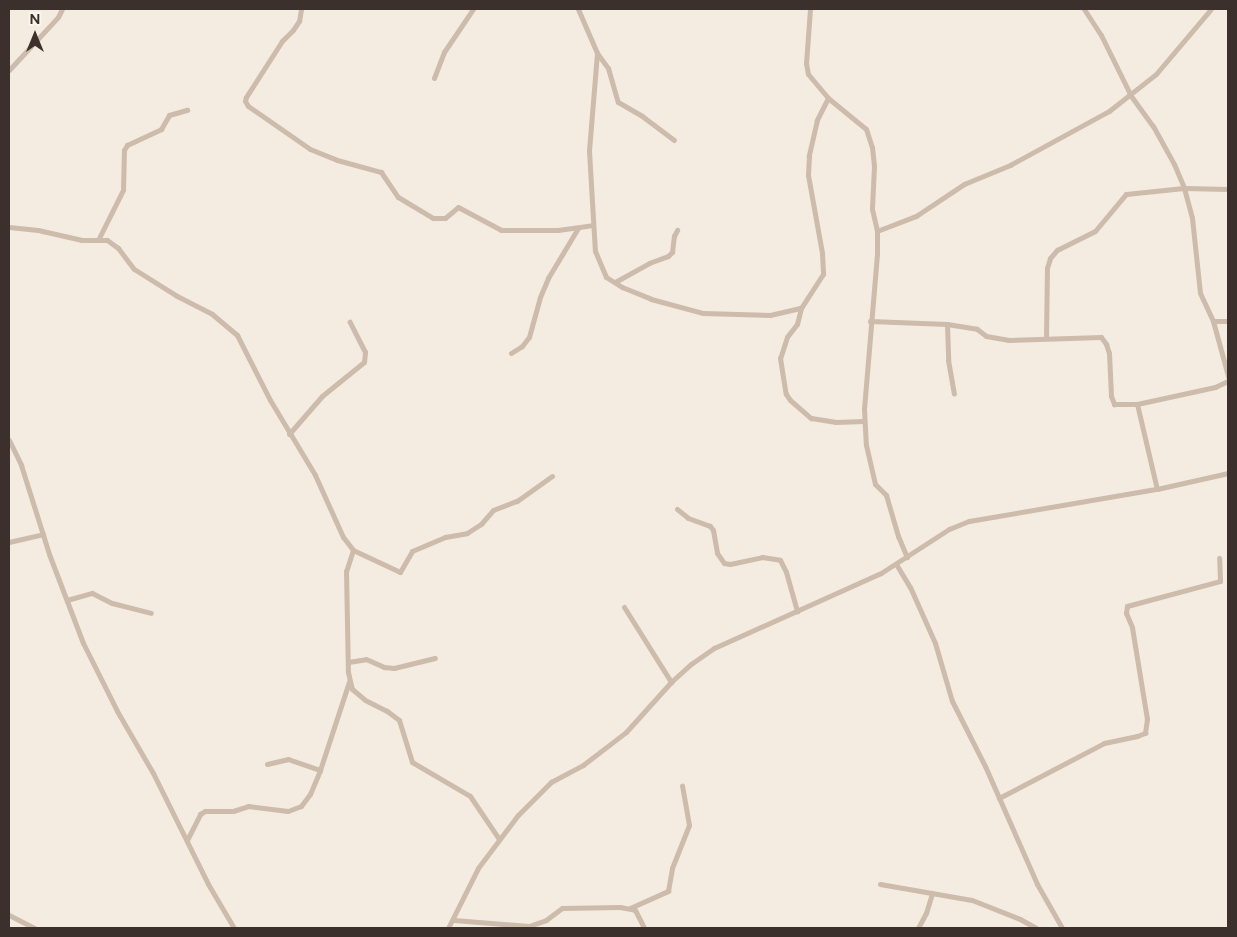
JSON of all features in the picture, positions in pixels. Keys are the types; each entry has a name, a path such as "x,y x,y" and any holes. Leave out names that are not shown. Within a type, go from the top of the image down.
{"street":[{"path":"9,70 58,17 62,9"},
{"path":"301,9 299,21 282,41 246,97 245,101 248,106 310,149 381,172 398,197 433,218 444,218 458,207 501,230 578,228 593,225"},
{"path":"434,78 444,52 472,9"},
{"path":"578,9 597,53 608,68 618,102 642,116 674,140"},
{"path":"810,9 806,63 808,74 828,98 866,129 870,136 874,166 872,209 877,231 877,254 870,322 864,421 866,445 875,484 886,495 898,536 907,557"},
{"path":"1084,9 1111,54 1131,96 1162,141 1184,188 1192,218 1200,293 1213,321 1228,376"},
{"path":"877,231 916,216 964,184 1010,165 1063,138 1131,96 1156,74 1211,9"},
{"path":"597,53 589,150 595,251 606,277 651,299 704,313 770,315 801,308"},
{"path":"828,98 814,129 808,175 822,253 823,274 801,308 797,324 792,329 781,352 786,394 790,400 811,418 835,422 864,421"},
{"path":"99,238 124,190 124,150 127,145 161,129 169,115 187,110"},
{"path":"1046,338 1047,268 1050,258 1057,250 1095,231 1126,194 1184,188 1228,189"},
{"path":"9,227 38,230 82,240 99,238 112,243 134,270 225,323 245,348 256,374 289,434 315,475 343,537 353,550 400,572 412,551 444,537 467,533 481,524 492,510 517,501 552,476"},
{"path":"511,354 522,346 529,337 540,297 548,278 578,228"},
{"path":"615,282 649,263 668,256 672,252 674,236 677,230"},
{"path":"1213,321 1228,321"},
{"path":"289,434 322,396 364,362 365,352 350,322"},
{"path":"870,322 947,324 977,329 983,334 995,338 1101,337 1109,353 1112,401 1114,404 1137,404 1215,387 1228,381"},
{"path":"947,324 948,360 954,393"},
{"path":"1137,404 1156,489"},
{"path":"9,440 21,465 42,534 82,642 154,774 208,884 234,928"},
{"path":"448,928 454,920 468,886 499,839 552,782 583,765 626,732 671,682 691,664 714,648 896,564 949,529 969,521 1156,489 1228,473"},
{"path":"677,509 688,518 710,526 717,553 724,563 730,564 762,557 780,560 786,572 797,611"},
{"path":"9,542 42,534"},
{"path":"353,550 346,571 348,662 352,689 360,697 387,711 399,720 412,762 470,796 499,839"},
{"path":"999,798 1104,743 1144,732 1147,719 1132,627 1126,613 1127,606 1220,581 1219,558"},
{"path":"896,564 910,587 935,643 952,701 999,798 1037,884 1062,928"},
{"path":"67,600 92,593 112,603 150,613"},
{"path":"624,607 671,682"},
{"path":"348,662 366,659 384,667 394,668 435,658"},
{"path":"187,840 200,814 205,811 233,811 248,806 294,810 301,806 310,794 320,770 350,681"},
{"path":"267,764 288,759 320,770"},
{"path":"454,920 529,926 546,920 562,908 630,908 668,891 672,868 689,826 682,786"},
{"path":"880,884 972,900 1013,916 1036,928"},
{"path":"918,928 926,913 932,893"},
{"path":"630,908 639,914 644,928"},
{"path":"9,916 35,928"}]}
